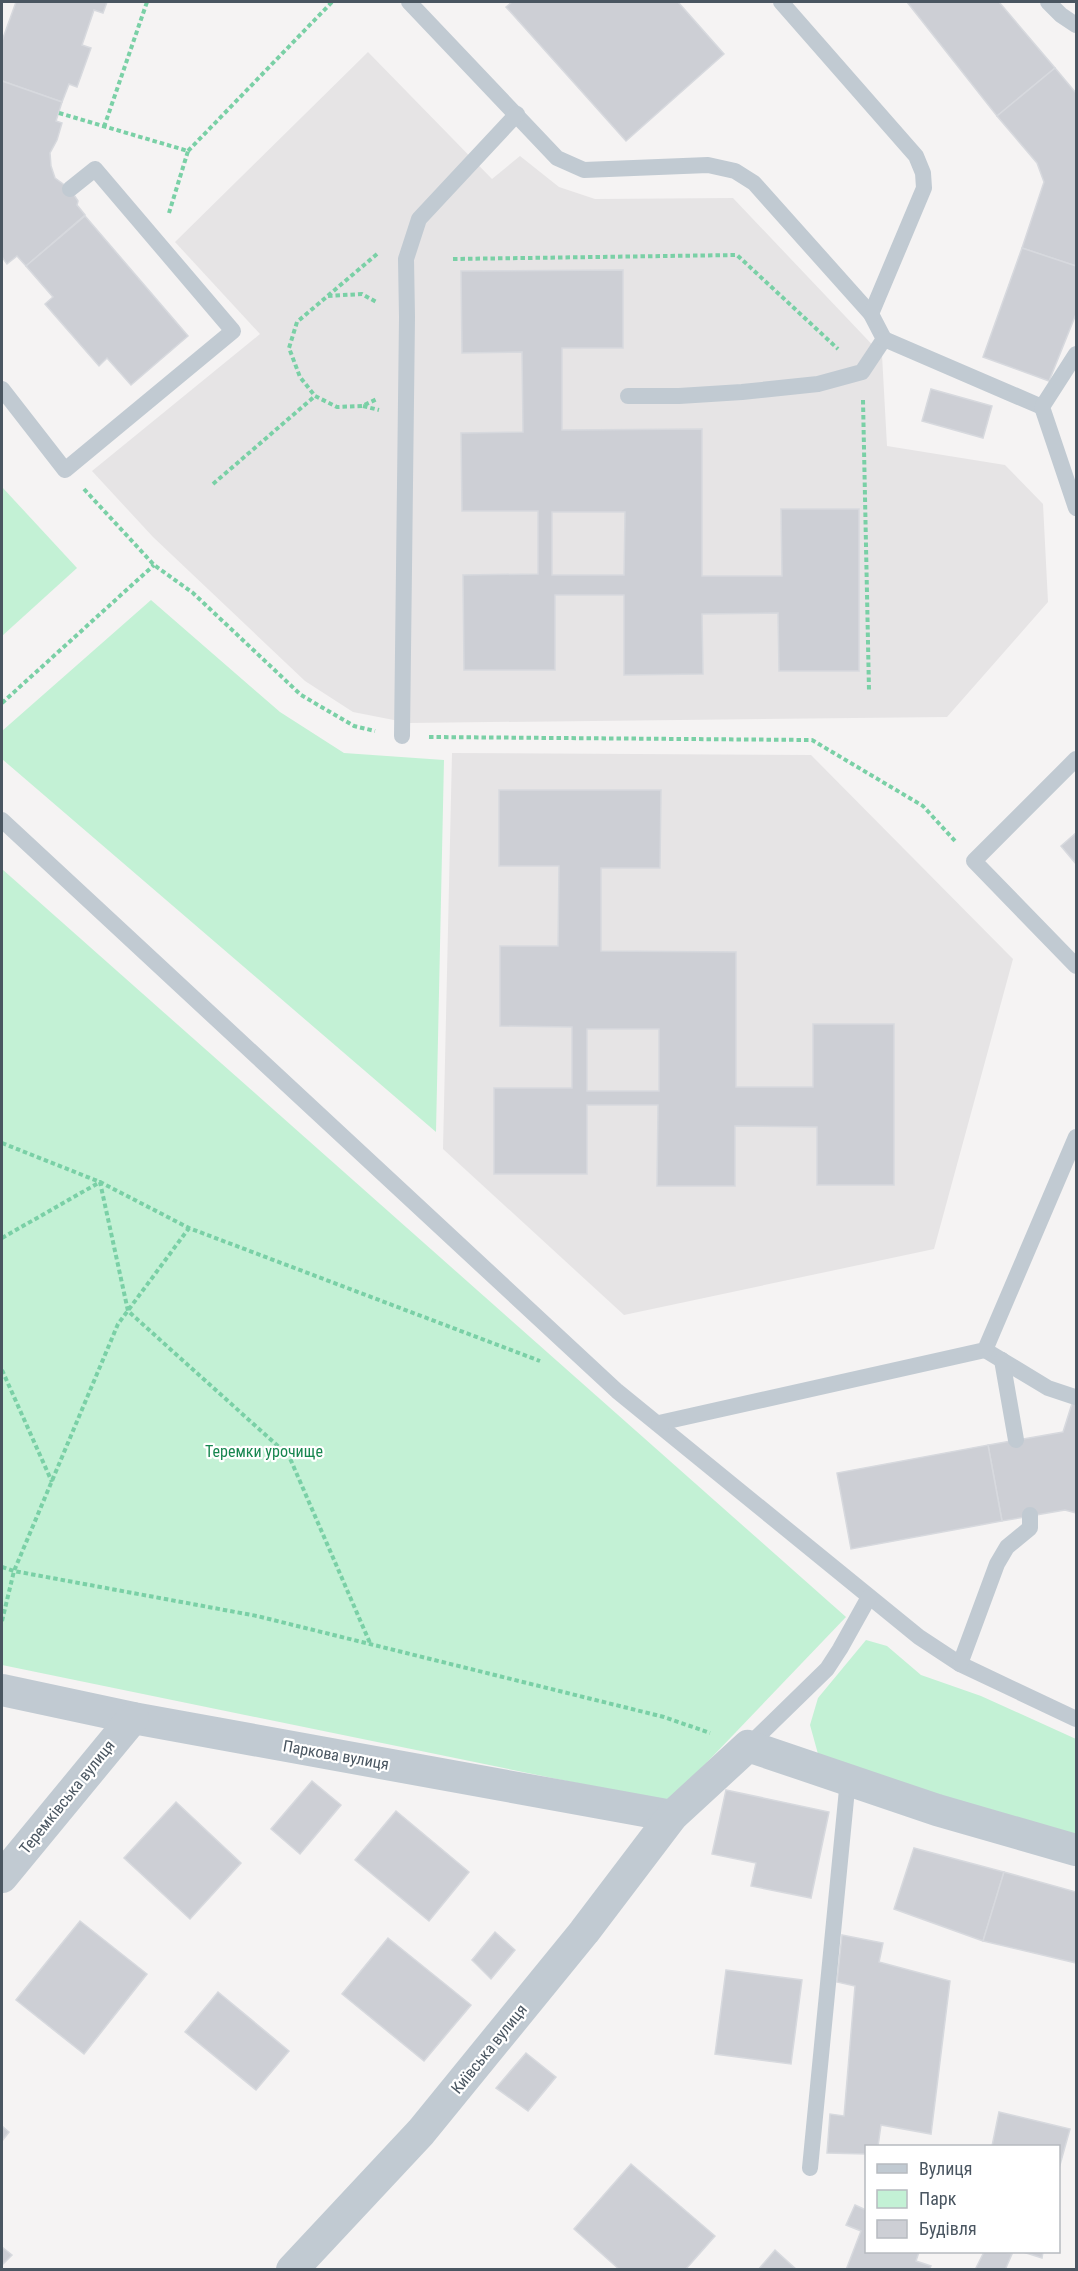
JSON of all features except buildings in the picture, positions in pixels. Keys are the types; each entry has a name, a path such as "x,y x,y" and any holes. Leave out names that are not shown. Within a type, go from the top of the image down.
{"street":[{"name":"Паркова вулиця","path":"2,1690 133,1718 672,1816"},
{"name":"Теремківська вулиця","path":"2,1877 133,1718"},
{"path":"748,1746 937,1810 1077,1850"},
{"name":"Київська вулиця","path":"292,2270 422,2133 584,1932 672,1816 748,1746"}],"lane":[{"path":"409,2 558,158 584,170 708,165 735,171 754,183 871,314 884,339 1042,407 1077,508"},
{"path":"781,2 916,156 923,173 924,188 871,314"},
{"path":"1048,2 1077,26"},
{"path":"402,736 406,258 418,219 517,114"},
{"path":"2,389 65,470 233,331 95,169 70,189"},
{"path":"628,396 679,396 818,384 862,372 884,339"},
{"path":"1042,407 1077,354"},
{"path":"1077,759 974,861 1077,966"},
{"path":"2,820 609,1382 658,1423 919,1637 960,1664 1077,1719"},
{"path":"985,1350 1077,1137"},
{"path":"658,1423 985,1350 1048,1388 1074,1397"},
{"path":"1002,1360 1016,1440"},
{"path":"960,1664 997,1564 1007,1547 1030,1528 1030,1515"},
{"path":"748,1746 827,1669 869,1597"},
{"path":"810,2168 848,1779"}],"path":[{"path":"104,127 147,2"},
{"path":"159,246 188,151 332,2"},
{"path":"59,114 188,151"},
{"path":"406,377 389,394 362,406 337,407 315,396 300,377 289,348 297,322 418,219"},
{"path":"327,296 362,294 390,309 406,337"},
{"path":"213,484 315,396"},
{"path":"65,470 154,565 193,593 301,695 354,726 402,736 812,740 923,806 974,861"},
{"path":"2,703 154,565"},
{"path":"2,1143 99,1182 189,1228 541,1361"},
{"path":"2,1238 99,1182"},
{"path":"99,1182 128,1311 289,1456 371,1644"},
{"path":"2,1621 14,1571 118,1324 189,1228"},
{"path":"2,1370 52,1482"},
{"path":"2,1567 257,1616 664,1717 748,1746"}],"shaded area":[{"path":"368,52 492,179 520,156 559,187 595,199 733,198 882,355 887,446 1005,465 1043,504 1048,602 947,717 409,723 353,712 305,681 153,537 92,471 260,334 175,242"},
{"path":"452,753 811,755 1013,959 934,1249 624,1315 443,1149"}],"green space":[{"path":"2,487 77,568 2,636"},
{"path":"151,600 280,712 344,753 444,760 436,1132 2,759 2,731"},
{"name":"Теремки урочище","path":"2,869 846,1617 669,1802 2,1665"},
{"path":"866,1640 887,1646 921,1675 981,1696 1076,1739 1076,1839 865,1778 818,1754 810,1725 818,1698"}]}
